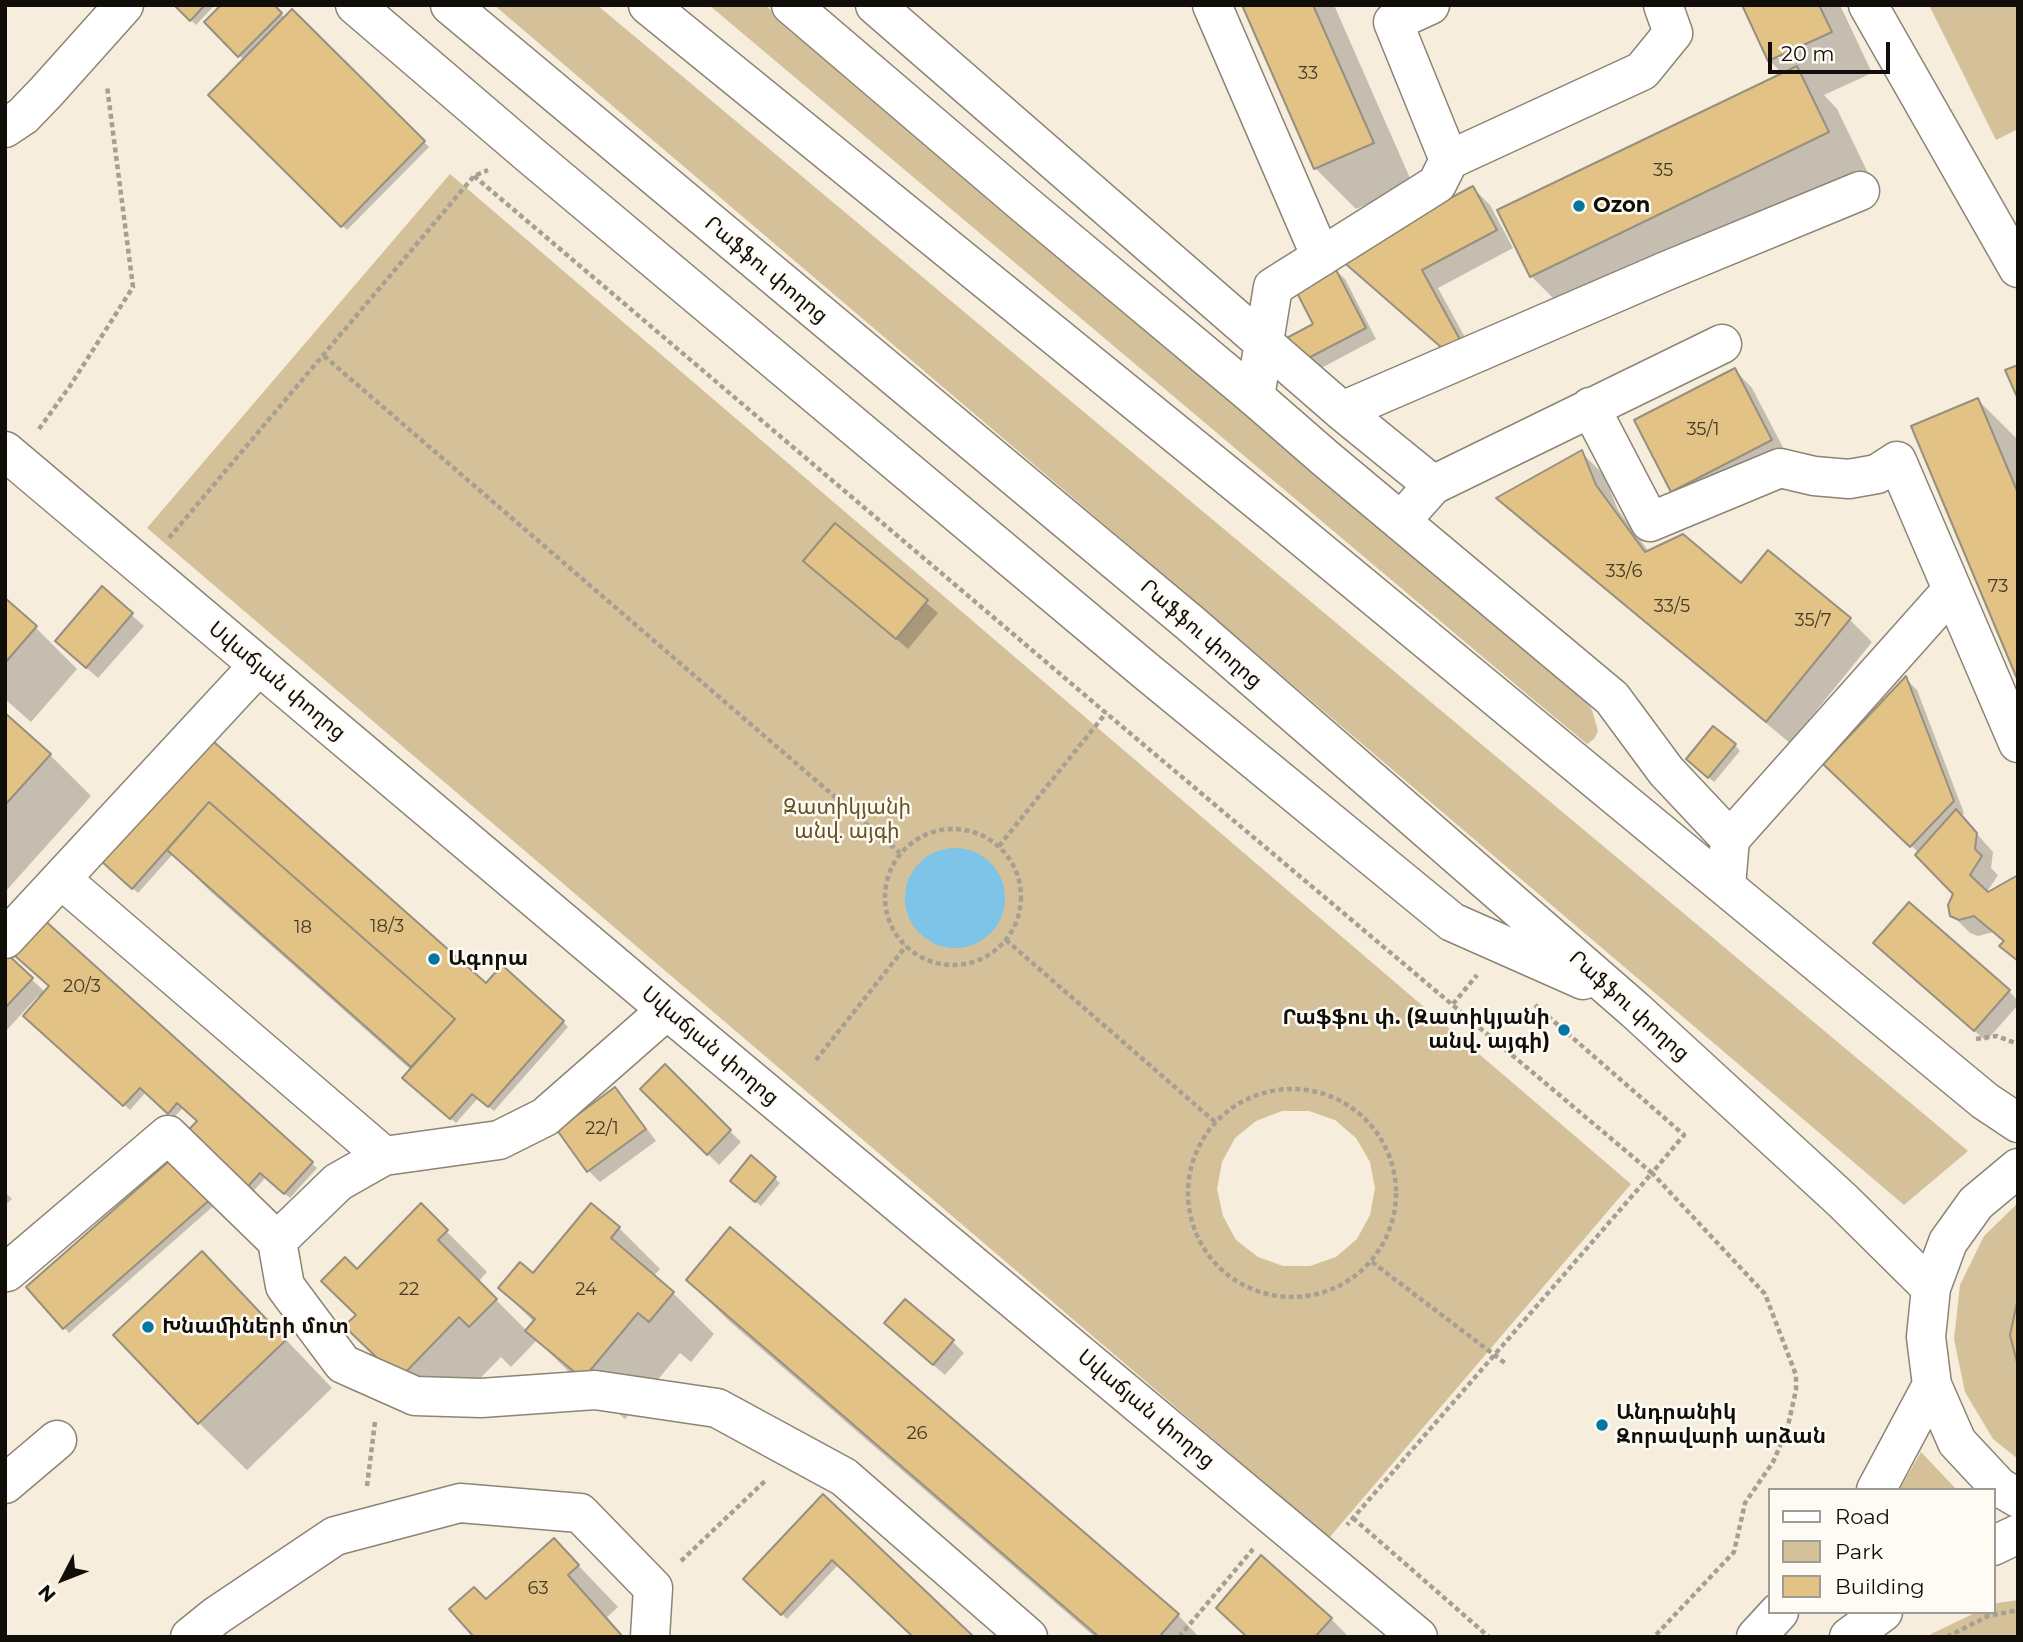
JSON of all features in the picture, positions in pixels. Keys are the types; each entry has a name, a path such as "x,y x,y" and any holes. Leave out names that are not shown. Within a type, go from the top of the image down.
{"main road":[{"path":"355,5 1146,671 1452,922 1618,995"},
{"name":"Րաֆֆու փողոց","path":"450,5 1190,623 1618,995 1843,1201 1931,1288"},
{"path":"648,5 1278,516 1985,1101 2018,1124"},
{"path":"791,5 1612,698 1666,771 1730,839"},
{"path":"875,5 1342,411 1433,485"},
{"path":"1212,5 1321,257"},
{"path":"1430,5 1393,22 1449,160"},
{"path":"1255,397 1273,287 1437,184 1449,160 1642,71 1673,33 1663,5"},
{"path":"1868,5 2018,268"},
{"path":"5,128 23,116 112,19"},
{"path":"1342,411 1666,271 1860,191"},
{"path":"1401,521 1433,485 1722,344"},
{"path":"1590,407 1650,522 1780,468 1814,476 1849,479 1877,474 1897,461 2018,743"},
{"name":"Սվաճյան փողոց","path":"11,456 667,1010 1419,1637"},
{"path":"1726,886 1730,839 1952,590"},
{"path":"5,939 259,665"},
{"path":"61,879 384,1156"},
{"path":"277,1241 338,1182 384,1156 499,1140 545,1116 667,1010"},
{"path":"7,1272 168,1135 277,1241 285,1286 343,1364 415,1396 481,1398 595,1390 717,1408 844,1477 1028,1637"},
{"path":"2018,1168 1976,1203 1948,1242 1931,1288 1926,1337 1932,1385 1957,1442 1999,1487 2018,1498"},
{"path":"1877,1488 1932,1385"},
{"path":"5,1484 57,1440"},
{"path":"190,1637 216,1616 335,1536 460,1503 579,1513 653,1588 650,1637"},
{"path":"1995,1545 2018,1534"},
{"path":"1756,1637 1777,1614"},
{"path":"1849,1637 1880,1614"}],"path":[{"path":"11,456 70,386 133,287 112,19"},
{"path":"143,568 474,176 529,154"},
{"path":"474,176 1652,1173 1765,1294 1796,1375 1796,1390 1787,1430 1773,1462 1745,1503 1734,1552 1654,1637"},
{"path":"324,356 900,853"},
{"path":"999,846 1106,713"},
{"path":"960,829 981,834 999,846 1012,862 1020,881 1021,902 1017,922 1006,940 993,953 976,962 958,965 930,961 906,946 893,930 886,911 885,890 890,870 900,853 918,838 938,830 960,829"},
{"path":"1006,940 1215,1122"},
{"path":"816,1060 906,946"},
{"path":"1453,1004 1478,973"},
{"path":"1322,1555 1684,1135 1525,997"},
{"path":"1976,1039 1997,1036 2018,1044"},
{"path":"1280,1089 1306,1089 1330,1096 1352,1107 1371,1124 1385,1144 1394,1168 1397,1193 1390,1229 1371,1262 1351,1280 1326,1292 1299,1297 1272,1295 1245,1287 1223,1271 1204,1250 1193,1225 1188,1198 1190,1171 1199,1144 1215,1122 1234,1106 1256,1095 1280,1089"},
{"path":"1371,1262 1505,1363"},
{"path":"362,1529 380,1380"},
{"path":"653,1588 797,1450"},
{"path":"1353,1518 1489,1637"},
{"path":"1179,1637 1278,1520"},
{"path":"1947,1637 1988,1616 2018,1609"}],"green space":[{"path":"494,5 597,5 1968,1151 1904,1205"},
{"path":"709,5 765,5 1580,690 1592,710 1598,731 1594,739 1587,744"},
{"path":"1929,5 2018,5 2018,129 1996,140"},
{"name":"Զատիկյանի անվ. այգի","path":"450,174 1631,1184 1329,1538 147,528","holes":["1282,1111 1309,1111 1335,1120 1356,1138 1370,1162 1375,1188 1370,1215 1357,1239 1336,1257 1310,1266 1283,1266 1258,1257 1236,1240 1223,1216 1217,1189 1222,1162 1235,1138 1256,1121"]},
{"path":"2018,1203 2018,1459 1993,1439 1965,1392 1954,1339 1960,1285 1984,1236"},
{"path":"1921,1452 1955,1488 1900,1488"},
{"path":"2018,1600 2018,1637 1928,1637 1973,1614 1995,1614 1997,1603"}],"water":[{"path":"955,848 974,852 991,862 1001,879 1005,898 1001,917 991,934 974,944 955,948 936,944 919,934 909,917 905,898 909,879 919,862 936,852"}],"building":[{"path":"174,5 205,5 190,21"},
{"path":"221,5 274,5 282,13 238,57 204,22"},
{"path":"1242,5 1313,5 1374,143 1314,169"},
{"path":"1742,5 1819,5 1832,32 1768,61"},
{"path":"292,9 425,141 341,227 208,95"},
{"path":"1797,66 1829,132 1530,277 1497,210"},
{"path":"1473,186 1497,230 1422,270 1464,347 1450,355 1339,258"},
{"path":"1334,266 1366,328 1295,365 1283,340 1313,324 1294,287"},
{"path":"2018,365 2018,399 2005,370"},
{"path":"1735,368 1772,440 1671,492 1634,420"},
{"path":"1978,398 2018,493 2018,681 1911,426"},
{"path":"1582,450 1596,485 1645,552 1683,534 1741,583 1768,550 1851,618 1766,722 1496,498"},
{"path":"835,523 928,600 896,639 803,561"},
{"path":"102,586 133,613 86,668 55,641"},
{"path":"5,598 37,626 5,663"},
{"path":"1906,676 1954,801 1910,847 1823,764"},
{"path":"5,713 51,754 5,805"},
{"path":"1713,726 1736,744 1708,778 1686,759"},
{"path":"197,727 486,983 502,965 564,1021 488,1107 472,1094 450,1119 402,1078 455,1019 209,802 132,889 89,850"},
{"path":"209,802 455,1019 411,1067 167,850"},
{"path":"1956,809 1977,833 1975,849 1982,856 1970,875 1988,892 2018,875 2018,961 1999,946 2004,941 1974,916 1959,920 1950,916 1948,905 1953,894 1915,855"},
{"path":"1909,902 2010,990 1974,1031 1873,943"},
{"path":"32,909 313,1162 284,1194 260,1173 243,1192 182,1137 197,1121 177,1103 168,1114 140,1088 123,1106 23,1016 49,986 5,947"},
{"path":"5,952 33,978 5,1008"},
{"path":"665,1064 731,1130 707,1155 640,1089"},
{"path":"615,1087 646,1129 587,1172 557,1130"},
{"path":"177,1154 214,1196 63,1329 26,1287"},
{"path":"751,1155 776,1177 755,1202 730,1181"},
{"path":"421,1203 448,1230 438,1240 497,1299 469,1327 459,1317 399,1379 344,1326 356,1315 321,1281 345,1257 357,1269"},
{"path":"591,1203 620,1227 611,1238 674,1292 649,1322 638,1313 583,1379 525,1331 535,1319 498,1288 520,1262 533,1273"},
{"path":"730,1227 1179,1614 1159,1637 1099,1637 686,1280"},
{"path":"202,1251 286,1340 198,1424 113,1335"},
{"path":"2018,1298 2018,1366 2010,1335"},
{"path":"905,1299 954,1340 933,1365 884,1323"},
{"path":"823,1494 974,1637 913,1637 832,1560 781,1615 743,1579"},
{"path":"554,1538 579,1565 568,1575 623,1637 474,1637 449,1609 474,1587 486,1599"},
{"path":"1261,1555 1332,1618 1315,1637 1247,1637 1216,1608"}],"place":[{"name":"Ozon","path":"1579,206"},
{"name":"Ագորա","path":"434,959"},
{"name":"Րաֆֆու փ. (Զատիկյանի անվ. այգի)","path":"1564,1030"},
{"name":"Խնամիների մոտ","path":"148,1327"},
{"name":"Անդրանիկ Զորավարի արձան","path":"1602,1425"}]}
